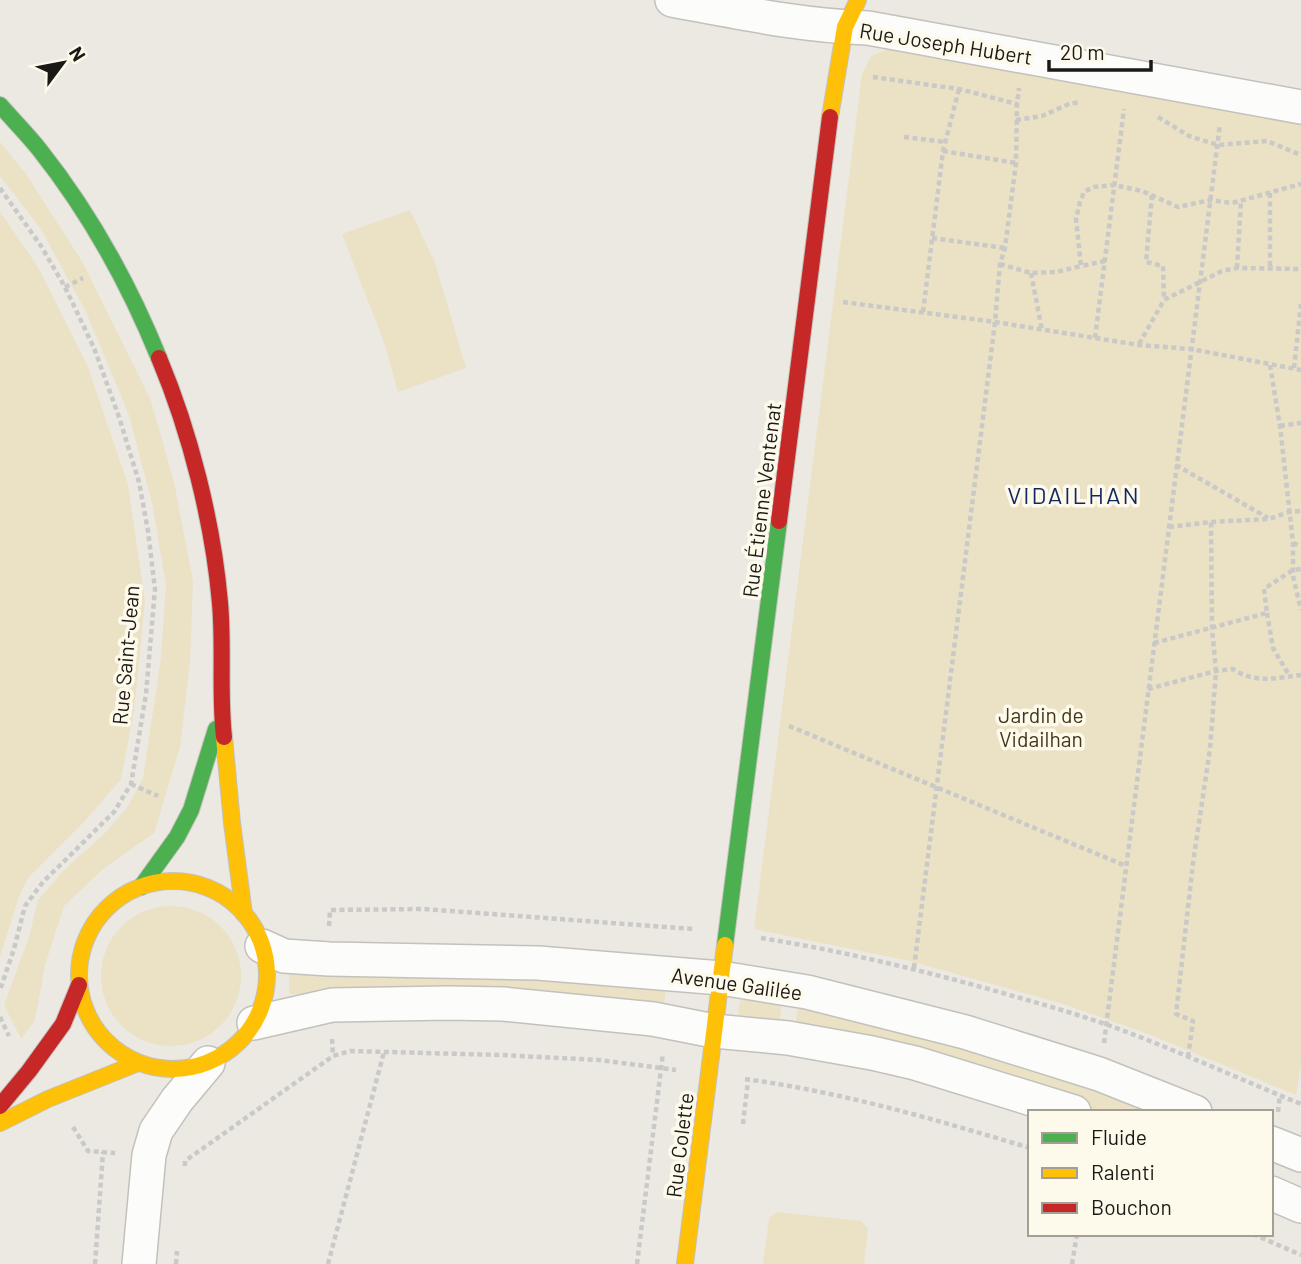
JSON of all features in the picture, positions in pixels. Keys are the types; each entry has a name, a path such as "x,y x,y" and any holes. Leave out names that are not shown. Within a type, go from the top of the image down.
{"street":[{"name":"Rue Joseph Hubert","path":"672,0 774,19 852,14 867,28 1301,107"},
{"name":"Rue Étienne Ventenat","path":"714,1031 834,88 852,14"},
{"path":"0,104 54,169 107,250 145,323 183,421 209,524 220,604 221,711 244,914"},
{"path":"141,887 177,837 191,810 221,711"},
{"path":"0,1106 63,1024 79,985 81,954 93,925 114,902 141,887 163,882 186,882 207,888 227,899 244,914 254,929 267,964 265,995 254,1023 235,1047 208,1063 185,1069 161,1069 138,1063 116,1050 98,1032 86,1010 79,985"},
{"name":"Avenue Galilée","path":"262,946 284,956 538,963 720,978 807,992 965,1032 1099,1074 1190,1110"},
{"path":"254,1023 332,1005 447,1003 503,1004 653,1018 714,1031 788,1038 872,1053 915,1063 1068,1110"},
{"name":"Rue Colette","path":"685,1264 714,1031"},
{"path":"0,1123 48,1099 138,1063"},
{"path":"139,1264 149,1155 156,1131 177,1100 208,1063"},
{"path":"1273,1144 1301,1155"},
{"path":"1273,1194 1301,1206"}],"path":[{"path":"914,968 995,323 1000,264 1005,248 1016,163 1017,104 1024,56"},
{"path":"834,88 855,91 857,75 959,89 1017,104"},
{"path":"920,312 943,151 959,89"},
{"path":"1106,1018 1222,106 1244,110 1245,97"},
{"path":"1016,120 1042,116 1069,104 1088,101"},
{"path":"1095,338 1124,105 1133,105"},
{"path":"1152,113 1189,136 1218,145 1267,141 1301,155"},
{"path":"904,137 945,142"},
{"path":"943,151 1016,163"},
{"path":"1081,266 1076,219 1084,192 1094,187 1114,186 1142,191 1178,207 1210,200 1232,203 1301,184"},
{"name":"Rue Saint-Jean","path":"0,188 41,246 65,287 94,348 120,417 139,482 155,589 146,694 131,784 114,812 43,882 25,906 15,949 0,990"},
{"path":"1270,193 1270,268"},
{"path":"1139,345 1164,300 1163,267 1146,262 1152,195"},
{"path":"1237,268 1241,201"},
{"path":"932,238 1005,248"},
{"path":"1000,264 1031,273 1056,272 1105,261"},
{"path":"1164,300 1222,271 1237,268 1301,269"},
{"path":"1031,273 1042,330"},
{"path":"833,300 1139,345 1191,349 1301,370"},
{"path":"1294,369 1301,304"},
{"path":"1270,365 1280,426 1293,543 1293,570 1301,610"},
{"path":"1280,426 1301,423"},
{"path":"1176,466 1269,519"},
{"path":"1169,527 1269,519 1301,511"},
{"path":"1188,1057 1193,1021 1176,1014 1192,863 1210,749 1216,671 1212,628 1211,522"},
{"path":"1293,543 1301,546"},
{"path":"1290,677 1273,648 1264,589 1293,570 1301,569"},
{"path":"1154,643 1266,613"},
{"path":"1148,689 1233,669 1253,679 1301,675"},
{"path":"779,723 1126,866"},
{"path":"755,937 914,968 1037,1003 1095,1021 1301,1104"},
{"path":"636,1264 664,1046"},
{"path":"48,1099 59,1116 64,1113 88,1150 185,1161 332,1056 350,1051 599,1060 680,1071"},
{"path":"328,1264 384,1052"},
{"path":"738,1079 782,1084 926,1117 1028,1147"},
{"path":"95,1264 103,1152"},
{"path":"184,1174 185,1161"},
{"path":"1072,1264 1077,1236"},
{"path":"1262,1236 1301,1255"},
{"path":"176,1264 178,1238"}],"green space":[{"name":"Jardin de Vidailhan","path":"888,49 1301,125 1301,1064 1296,1095 1143,1032 1063,1004 910,961 754,929 862,74 871,56"},
{"path":"0,142 26,174 83,263 151,401 174,482 193,581 190,662 180,747 154,833 103,869 64,906 45,965 35,1020 21,1039 4,1005 29,937 38,900 62,872 105,833 127,808 143,778 161,658 166,585 152,503 129,415 86,312 41,229 0,176"},
{"path":"410,210 435,263 466,368 398,392 384,342 342,234"},
{"path":"0,212 38,267 88,367 128,485 145,601 134,711 121,779 83,823 28,878 18,899 0,957"},
{"path":"171,906 198,911 221,926 236,949 241,976 236,1003 221,1026 198,1041 171,1046 144,1041 121,1026 106,1003 101,976 106,949 121,926 144,911"},
{"path":"289,971 667,984 663,1009 438,992 292,994 289,993"},
{"path":"747,997 782,1002 779,1027 743,1021 738,1010 740,1002"},
{"path":"798,1005 903,1027 1164,1110 1094,1110 795,1030"},
{"path":"777,1212 861,1221 868,1229 864,1264 763,1264 769,1218"}],"traffic: fast":[{"path":"0,105 39,149 91,223 135,303 159,358"},
{"path":"725,945 779,521"},
{"path":"141,887 177,837 191,810 216,729"}],"traffic: slow":[{"path":"830,117 845,27 858,0"},
{"path":"224,737 244,914"},
{"path":"173,881 209,889 225,897 239,909 251,923 259,939 267,975 259,1011 251,1027 239,1041 225,1053 209,1061 173,1069 137,1061 121,1053 107,1041 95,1027 87,1011 79,975 87,939 95,923 107,909 121,897 137,889 173,881"},
{"path":"685,1264 725,945"},
{"path":"0,1123 48,1099 138,1063"}],"traffic: jam":[{"path":"779,521 830,117"},
{"path":"159,358 190,447 212,541 221,620 224,737"},
{"path":"0,1106 63,1024 79,985"}],"district":[{"name":"VIDAILHAN","path":"1074,494"}]}
